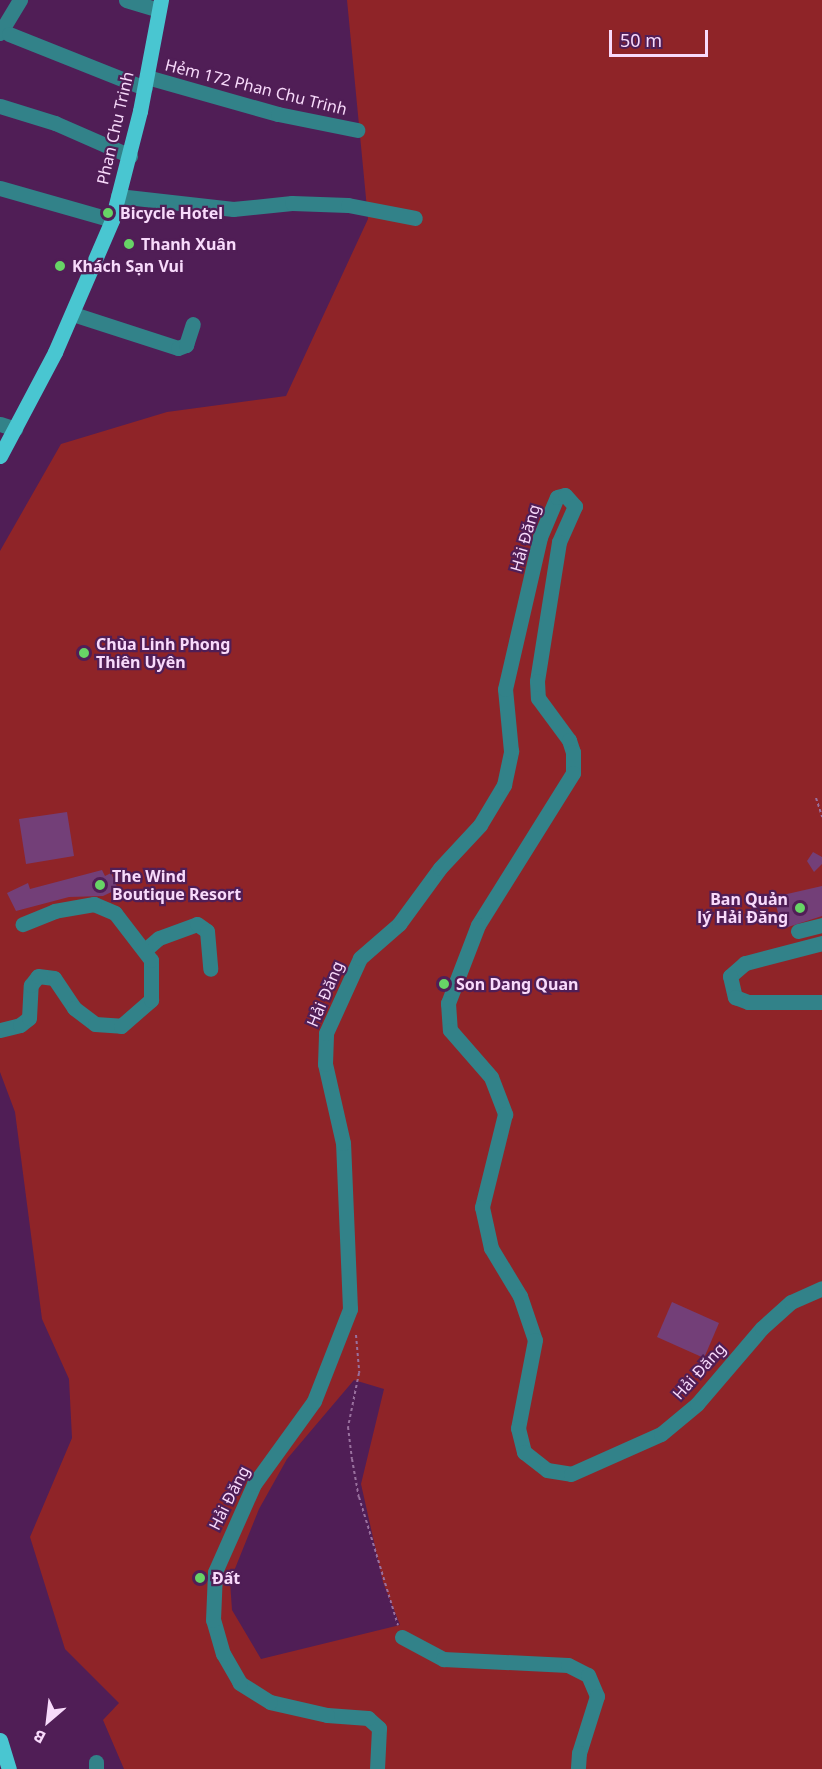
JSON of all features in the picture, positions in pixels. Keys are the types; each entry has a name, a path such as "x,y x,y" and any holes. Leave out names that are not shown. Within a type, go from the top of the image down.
{"main road":[{"name":"Phan Chu Trinh","path":"0,456 7,427 73,314 112,220 130,156 160,5"},
{"path":"0,1740 9,1769"}],"street":[{"path":"4,33 20,0"},
{"path":"126,0 160,5"},
{"name":"Hẻm 172 Phan Chu Trinh","path":"4,33 146,83 357,130"},
{"path":"0,106 55,123 130,156"},
{"path":"0,188 112,220"},
{"path":"118,195 233,209 292,203 348,205 416,218"},
{"path":"73,314 178,348 186,345 194,324"},
{"name":"Hải Đăng","path":"377,1769 379,1728 368,1718 327,1715 270,1702 240,1683 223,1654 211,1605 215,1572 243,1505 314,1401 346,1324 351,1294 342,1143 323,1048 326,1033 360,958 399,924 440,867 480,825 504,785 511,751 505,689 540,537 557,497 565,495 575,506 559,542 537,681 538,698 571,746 573,773 478,925 448,1003 450,1030 491,1077 505,1114 483,1206 491,1248 520,1296 535,1340 518,1428 524,1452 547,1470 570,1474 662,1434 697,1404 762,1328 791,1302 822,1288"},
{"path":"0,1030 20,1025 29,1018 31,985 38,976 54,978 74,1008 95,1024 121,1026 151,1000 151,960 146,950 115,913 94,904 55,912 23,924"},
{"path":"146,950 159,938 197,924 207,932 210,969"},
{"path":"798,932 822,925"},
{"path":"822,943 745,963 730,976 735,997 748,1002 822,1002"},
{"path":"402,1637 443,1659 568,1665 588,1675 597,1696 579,1753 578,1769"}],"path":[{"path":"816,798 822,817"},
{"path":"346,1324 357,1338 359,1350 348,1427 353,1468 383,1582 402,1637"}],"shaded area":[{"path":"347,0 822,0 822,1769 124,1769 103,1720 119,1703 65,1649 30,1537 72,1438 69,1379 42,1319 15,1112 0,1072 0,551 61,444 167,412 286,396 368,219","holes":["354,1380 384,1389 361,1484 383,1582 400,1625 261,1659 232,1610 230,1581 259,1509 287,1459"]}],"building":[{"path":"67,812 74,856 26,864 19,819"},
{"path":"813,852 822,857 822,864 814,872 807,861"},
{"path":"102,870 105,876 111,873 118,889 103,896 69,897 16,911 7,893 28,883 30,889"},
{"name":"Ban Quản lý Hải Đăng","path":"822,886 822,916 782,929 774,897"},
{"path":"672,1302 719,1323 704,1358 657,1337"}],"place":[{"name":"Bicycle Hotel","path":"108,213"},
{"name":"Thanh Xuân","path":"129,244"},
{"name":"Khách Sạn Vui","path":"60,266"},
{"name":"Chùa Linh Phong Thiên Uyên","path":"84,653"},
{"name":"The Wind Boutique Resort","path":"100,885"},
{"name":"Ban Quản lý Hải Đăng","path":"800,908"},
{"name":"Son Dang Quan","path":"444,984"},
{"name":"Đất","path":"200,1578"}]}
